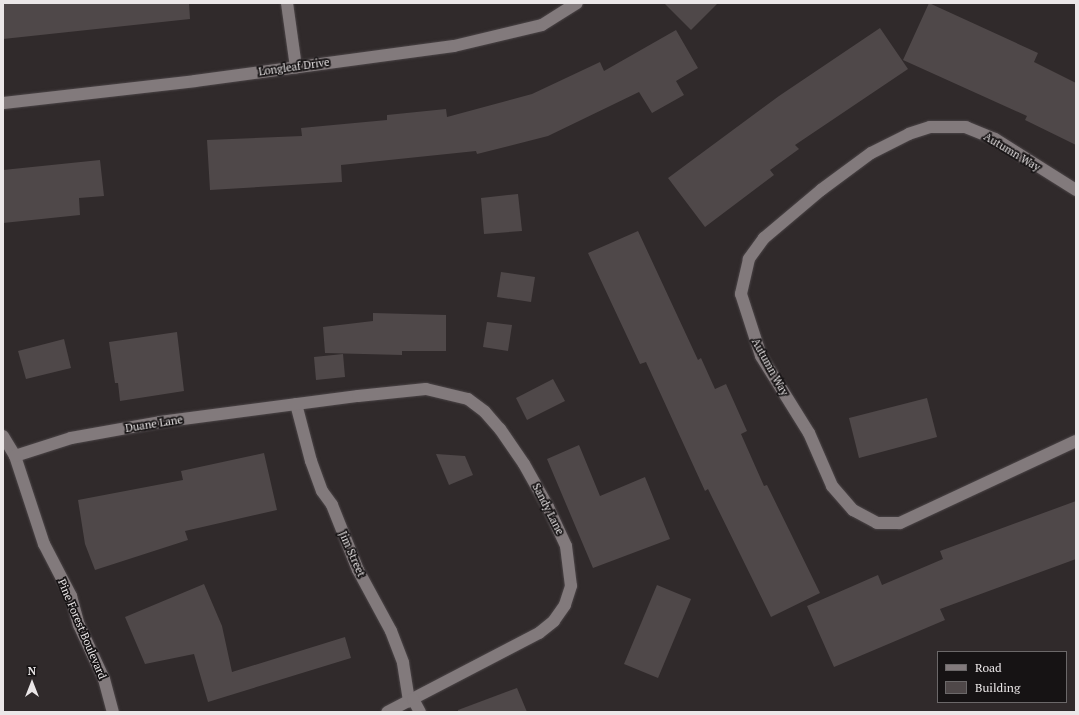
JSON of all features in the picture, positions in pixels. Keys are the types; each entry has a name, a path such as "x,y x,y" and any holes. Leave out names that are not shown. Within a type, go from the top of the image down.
{"street":[{"path":"287,3 296,67"},
{"name":"Longleaf Drive","path":"3,103 195,81 454,46 542,25 577,3"},
{"name":"Autumn Way","path":"1076,190 995,139 966,127 930,127 909,134 871,153 821,190 764,238 749,259 741,294 761,356 809,433 832,486 853,510 877,523 900,522 1076,441"},
{"name":"Sandy Lane","path":"296,404 426,389 468,399 485,412 524,464 566,546 571,586 565,606 554,621 521,644 447,679 411,700 386,712"},
{"name":"Duane Lane","path":"15,456 71,438 160,422 296,404"},
{"name":"Jim Street","path":"296,404 311,461 322,491 332,505 358,570 396,644 403,663 411,700"},
{"name":"Pine Forest Boulevard","path":"3,436 15,456 44,544 71,596 80,625 104,679 113,712"},
{"path":"411,700 420,712"}],"building":[{"path":"3,3 189,3 190,19 3,39"},
{"path":"664,3 718,3 691,30"},
{"path":"929,3 1038,53 1034,62 1076,83 1076,145 1025,120 1027,116 903,60"},
{"path":"880,28 908,69 795,145 799,149 770,170 774,175 705,227 668,178 779,96"},
{"path":"676,30 698,68 676,81 684,95 652,113 639,92 548,136 477,154 476,151 341,165 342,182 210,190 207,140 302,136 301,128 387,120 387,115 446,109 447,117 532,94 600,62 604,71"},
{"path":"100,160 104,196 79,198 80,215 3,223 3,170"},
{"path":"518,194 522,231 484,234 481,198"},
{"path":"638,231 698,360 701,358 715,389 726,384 747,431 741,434 764,486 767,485 820,593 771,617 708,489 705,491 646,362 640,364 588,253"},
{"path":"501,272 535,277 531,302 497,297"},
{"path":"373,313 446,315 446,351 402,351 402,355 325,353 323,327 373,321"},
{"path":"487,322 512,325 508,351 483,347"},
{"path":"177,332 184,391 120,401 118,383 115,383 109,342"},
{"path":"64,339 71,368 26,379 18,351"},
{"path":"343,354 345,377 316,380 314,357"},
{"path":"553,379 565,401 527,420 516,398"},
{"path":"927,398 937,437 859,458 849,418"},
{"path":"579,445 600,496 645,477 670,539 593,568 547,459"},
{"path":"264,453 277,510 185,531 188,540 95,570 85,544 78,500 183,480 181,471"},
{"path":"436,454 465,456 473,475 449,485"},
{"path":"1076,501 1076,559 940,609 945,620 834,667 807,606 878,575 882,585 943,559 940,551"},
{"path":"204,584 222,626 232,672 345,637 351,658 208,702 194,654 145,664 125,617"},
{"path":"657,585 691,599 658,678 624,664"},
{"path":"517,688 527,712 458,712 458,710"}]}
